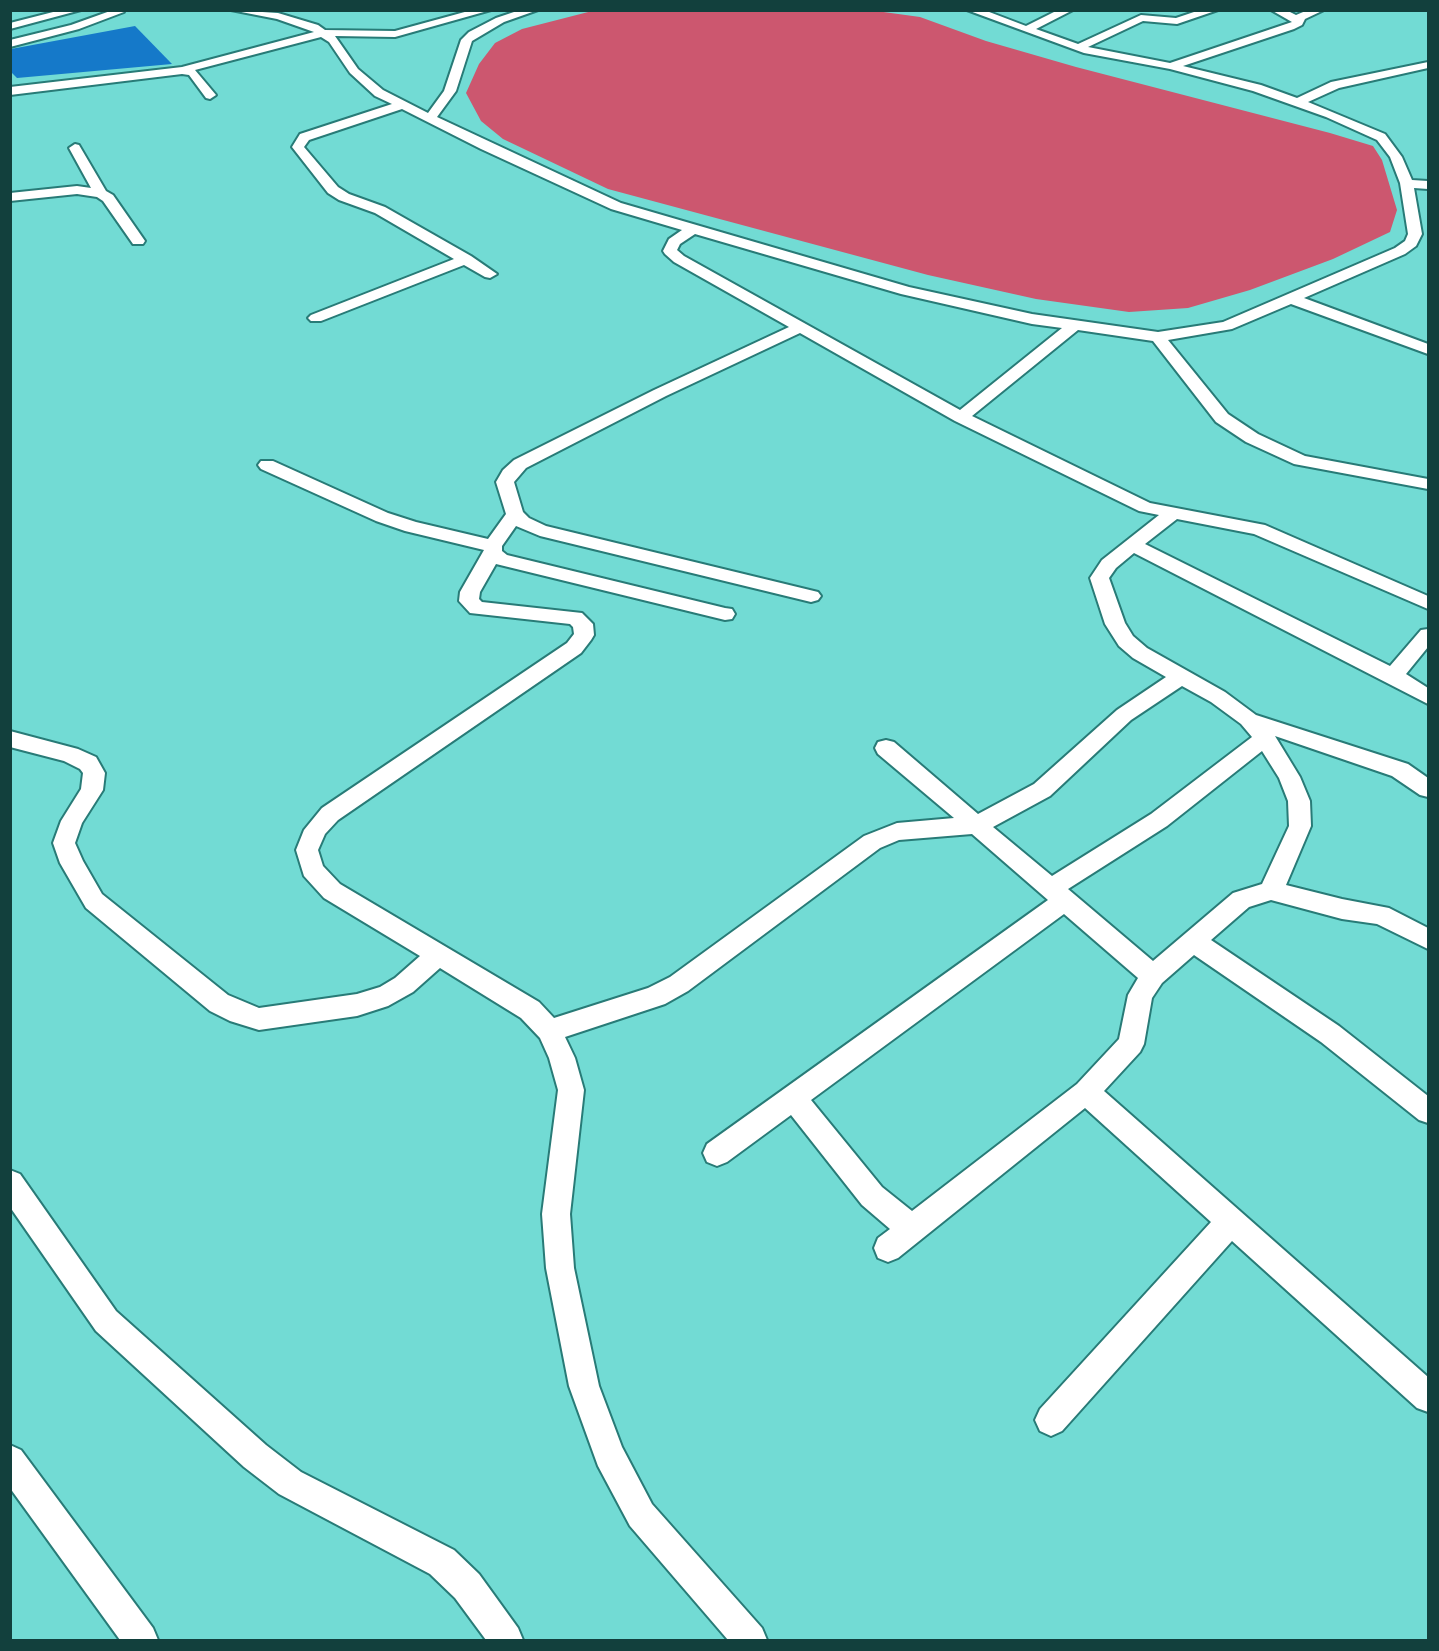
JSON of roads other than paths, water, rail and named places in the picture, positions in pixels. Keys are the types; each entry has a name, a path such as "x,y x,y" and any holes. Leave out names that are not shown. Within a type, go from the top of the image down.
{"street":[{"path":"10,26 76,10"},
{"path":"102,10 124,11"},
{"path":"236,10 278,16 314,27 333,40 354,71 380,93 586,194 616,206 906,291 1032,319 1158,337 1227,326 1400,251 1411,243 1415,234 1407,183 1396,156 1381,137 1298,102 1236,82 1078,48 972,10"},
{"path":"10,91 182,70 323,33 395,34 486,10"},
{"path":"489,25 492,10"},
{"path":"430,118 454,83 467,40 489,25 532,10"},
{"path":"1028,30 1035,24 1068,10"},
{"path":"1078,48 1141,18 1177,21 1213,10"},
{"path":"1276,10 1298,20"},
{"path":"1170,66 1290,27 1298,23 1298,20 1319,10"},
{"path":"10,44 124,11"},
{"path":"1298,102 1335,85 1428,65"},
{"path":"182,70 193,73 210,95"},
{"path":"404,105 304,137 298,147 333,190 344,197 380,210 490,274"},
{"path":"75,148 100,194"},
{"path":"1407,183 1428,185"},
{"path":"10,197 77,190 100,194 108,198 138,241"},
{"path":"694,228 674,242 670,251 679,259 961,417 1145,507 1259,529 1428,603"},
{"path":"316,318 466,260"},
{"path":"1292,298 1428,349"},
{"path":"961,417 1076,325"},
{"path":"800,327 660,393 520,465 509,474 505,482 515,514 523,522 540,530 811,596"},
{"path":"1158,337 1222,418 1252,438 1300,460 1428,484"},
{"path":"267,465 382,517 493,549 501,559 725,614"},
{"path":"1173,512 1110,564 1099,578 1115,624 1126,641 1140,653 1218,697 1248,719 1265,738 1289,777 1299,801 1300,826 1271,891"},
{"path":"515,514 470,592 469,602 477,608 489,610 575,618 583,624 584,635 574,648 330,814 315,830 307,850 312,870 332,891 530,1010 550,1031 562,1058 571,1090 556,1214 560,1268 584,1386 609,1455 641,1515 750,1641"},
{"path":"1132,545 1393,676 1428,697"},
{"path":"1393,676 1428,635"},
{"path":"550,1031 656,996 679,984 872,842 897,832 977,825 1042,790 1124,715 1181,676"},
{"path":"1248,719 1400,771 1428,789"},
{"path":"10,738 70,755 88,763 94,773 92,790 72,821 64,843 72,863 94,901 219,1003 259,1019 357,1005 388,995 404,985 438,955"},
{"path":"717,1152 793,1097 1265,738"},
{"path":"886,748 1153,976"},
{"path":"888,1248 1086,1092 1131,1044 1140,995 1153,976 1241,900 1271,891 1300,897 1342,909 1381,915 1428,939"},
{"path":"1193,941 1330,1034 1428,1111"},
{"path":"1086,1092 1428,1397"},
{"path":"793,1097 872,1196 912,1229"},
{"path":"10,1183 106,1321 255,1456 290,1483 442,1562 467,1586 506,1641"},
{"path":"1051,1420 1231,1221"},
{"path":"10,1461 141,1641"}],"water":[{"path":"135,26 172,64 17,78 11,72 11,49"}]}
